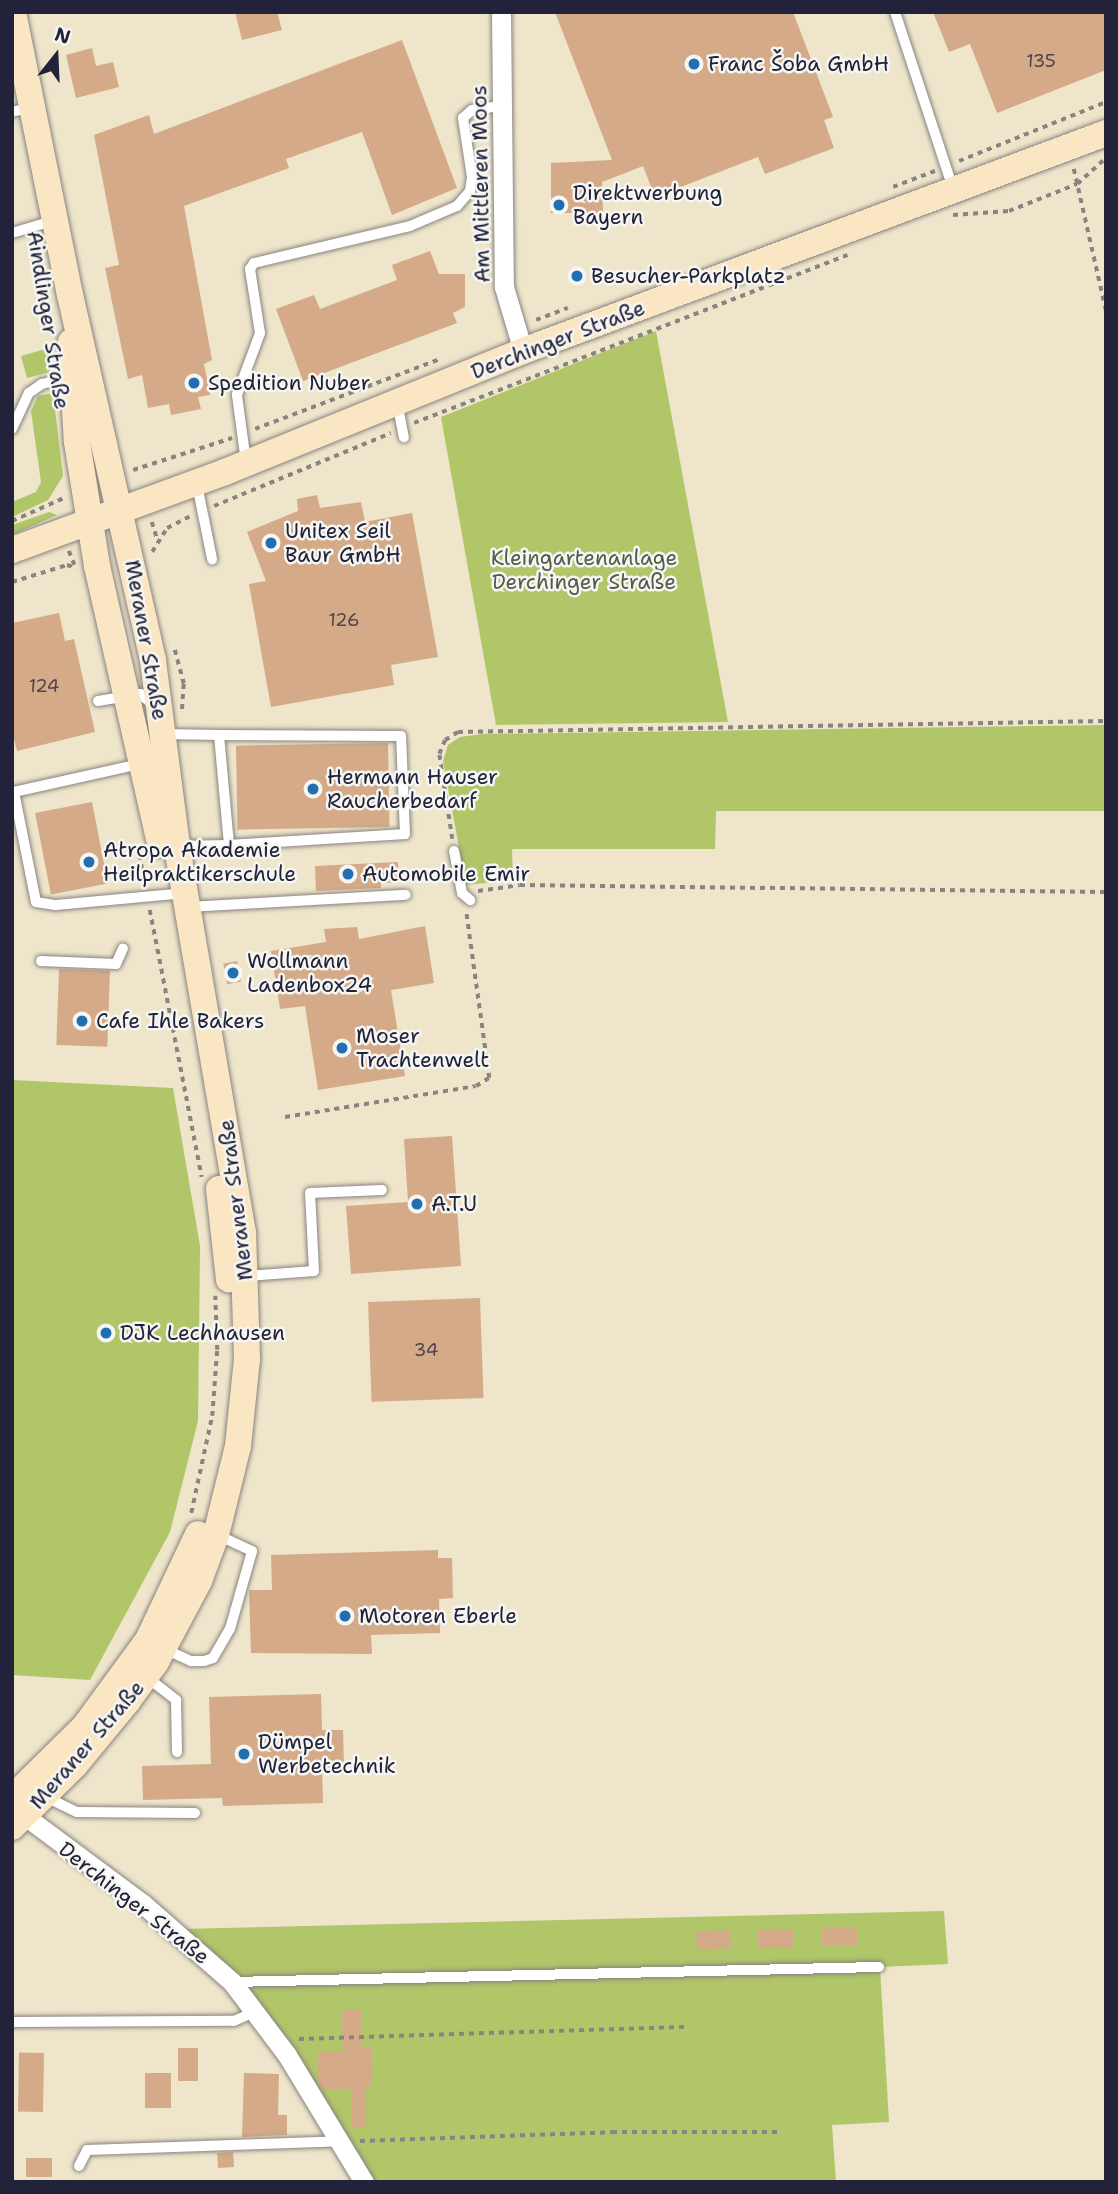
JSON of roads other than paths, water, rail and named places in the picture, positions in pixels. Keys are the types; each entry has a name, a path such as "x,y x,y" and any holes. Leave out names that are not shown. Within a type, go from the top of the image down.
{"main road":[{"name":"Aindlinger Straße","path":"13,12 22,109 54,220 120,510"},
{"name":"Derchinger Straße","path":"12,550 246,463 523,351 1070,149 1106,133"},
{"name":"Aindlinger Straße","path":"70,295 72,376 89,521"},
{"name":"Meraner Straße","path":"120,510 173,711 155,765"},
{"name":"Meraner Straße","path":"15,1812 40,1788 138,1671 156,1644 202,1527 244,1405 246,1276 232,1151 159,846 155,765 127,696 89,521"},
{"name":"Meraner Straße","path":"173,898 214,1145 230,1293 227,1415 221,1457 202,1527"}],"street":[{"name":"Am Mittleren Moos","path":"501,12 504,287 513,330 523,351"},
{"name":"Derchinger Straße","path":"15,1812 143,1904 232,1982 281,2046 342,2141 364,2182"}],"lane":[{"path":"895,12 955,192"},
{"path":"246,463 237,395 260,333 250,269 254,263 410,226 457,206 470,191 472,177 463,118 472,110 502,106"},
{"path":"12,233 54,220"},
{"path":"12,429 29,393 41,384 72,376"},
{"path":"397,402 403,433"},
{"path":"197,482 205,510 212,559"},
{"path":"98,701 140,694 219,735 401,736 405,835 229,845 159,846"},
{"path":"219,735 229,845"},
{"path":"155,765 14,792 36,902 56,905 173,898 406,895"},
{"path":"454,851 462,893 470,900"},
{"path":"41,961 116,964 123,948"},
{"path":"246,1276 314,1271 310,1193 382,1190"},
{"path":"156,1644 179,1657 204,1661 213,1658 230,1629 251,1551 202,1527"},
{"path":"138,1671 176,1700 177,1752"},
{"path":"40,1788 77,1812 195,1813"},
{"path":"232,1982 880,1966"},
{"path":"12,2022 233,2021 254,2012"},
{"path":"79,2166 87,2150 342,2141"}],"place":[{"name":"Franc Šoba GmbH","path":"694,64"},
{"name":"Direktwerbung Bayern","path":"559,205"},
{"name":"Besucher-Parkplatz","path":"577,276"},
{"name":"Spedition Nuber","path":"194,383"},
{"name":"Unitex Seil Baur GmbH","path":"271,543"},
{"name":"Hermann Hauser Raucherbedarf","path":"313,789"},
{"name":"Atropa Akademie Heilpraktikerschule","path":"89,862"},
{"name":"Automobile Emir","path":"348,874"},
{"name":"Wollmann Ladenbox24","path":"233,973"},
{"name":"Cafe Ihle Bakers","path":"82,1021"},
{"name":"Moser Trachtenwelt","path":"342,1048"},
{"name":"A.T.U","path":"417,1204"},
{"name":"DJK Lechhausen","path":"106,1333"},
{"name":"Motoren Eberle","path":"345,1616"},
{"name":"Dümpel Werbetechnik","path":"244,1754"}],"park label":[{"name":"Kleingartenanlage Derchinger Straße","path":"584,570"}]}
